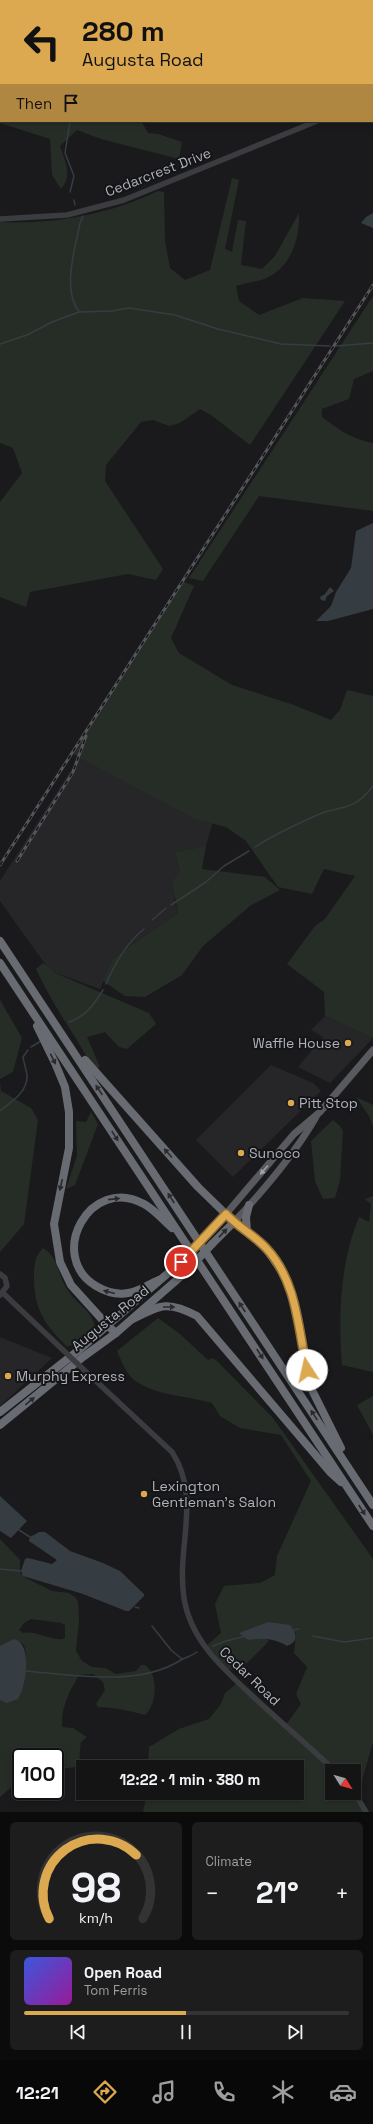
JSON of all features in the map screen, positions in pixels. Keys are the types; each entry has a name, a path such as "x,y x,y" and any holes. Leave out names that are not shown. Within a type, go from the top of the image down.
{"highway":[{"path":"0,941 65,1037 373,1505"},
{"path":"0,963 373,1526"},
{"path":"8,975 55,1063 64,1087 69,1107 69,1143 54,1224 60,1262 72,1286 116,1333"},
{"path":"65,1037 198,1187 234,1222 266,1248 285,1276 295,1306 312,1390 351,1471"},
{"path":"159,1280 134,1292 121,1294 105,1291 92,1284 82,1272 76,1258 74,1240 81,1221 90,1209 100,1203 109,1199 131,1198 151,1209 184,1240"},
{"path":"246,1232 246,1218 249,1205"},
{"name":"Augusta Road","path":"0,1412 108,1326 181,1262 226,1214"},
{"name":"Augusta Road","path":"0,1425 83,1357 133,1319 187,1271 234,1222"},
{"path":"133,1319 150,1310 167,1305 180,1307 197,1316 330,1472 349,1490"}],"main road":[{"name":"Augusta Road","path":"234,1222 305,1136 320,1112 373,1050"},
{"name":"Augusta Road","path":"226,1214 294,1134 320,1112"}],"street":[{"name":"Cedarcrest Drive","path":"0,219 67,215 124,200 315,122"},
{"path":"0,1274 7,1281 2,1294"},
{"name":"Cedar Road","path":"2,1294 172,1452 186,1481 188,1500 182,1554 183,1590 186,1608 200,1639 218,1664 232,1678 327,1764"},
{"path":"359,1800 366,1812"}],"shaded area":[{"path":"142,122 148,133 158,134 182,142 179,159 101,139 77,130 60,146 67,168 67,179 61,189 52,175 50,139 0,123"},
{"path":"232,178 239,180 225,249 232,252 238,220 246,221 241,265 262,269 275,256 299,213 298,233 292,252 287,261 281,268 264,279 236,286 239,301 259,315 303,298 345,301 250,445 211,415 200,409 180,423 169,426 153,420 141,422 106,465 105,481 163,569 156,580 128,574 30,592 26,607 0,597 0,502 22,473 13,448 0,443 0,222 40,222 60,220 101,212 140,199 158,191 164,192 165,241 170,268 185,280 210,270"},
{"path":"373,213 373,228 361,223 366,217"},
{"path":"373,296 373,371 354,379 349,399 322,409 322,417 352,437 373,443 373,511 259,496 203,581 189,578"},
{"path":"373,523 373,609 328,621 316,621 331,606 336,592 351,568 356,531"},
{"path":"182,581 194,586 171,638 179,653 232,685 294,705 331,720 340,710 347,690 373,696 373,1038 325,1016 324,992 287,964 315,926 325,919 355,876 324,869 312,894 278,887 246,841 226,827 195,819 71,753"},
{"path":"330,587 334,591 327,596 325,601 321,600 320,597 325,594"},
{"path":"82,753 213,821 206,846 175,852 180,872 174,899 178,913 113,958 100,989 50,971 0,901 0,881"},
{"path":"206,846 202,869 265,877 280,890 250,906 203,946 182,975 145,997 125,996 103,981 113,958 178,913 172,882 180,872 175,852"},
{"path":"43,963 55,973 149,1013 156,1024 127,1049 119,1047 105,1032 87,1037 100,1067 94,1069 42,982 36,969"},
{"path":"0,1000 22,1038 13,1072 0,1079"},
{"path":"325,1016 373,1038 330,1083 298,1067 323,1037 311,1030"},
{"path":"271,1065 313,1083 321,1091 233,1177 196,1140"},
{"path":"0,1082 1,1091 31,1108 38,1120 24,1224 0,1252"},
{"path":"356,1097 373,1105 373,1126 369,1116"},
{"path":"91,1112 98,1124 75,1185 66,1189 77,1156 76,1121 86,1122"},
{"path":"333,1120 343,1131 340,1180 335,1198 323,1199 315,1181 311,1141"},
{"path":"373,1196 373,1372 342,1365 340,1328 344,1271 348,1253 359,1217 369,1222 371,1204 365,1199"},
{"path":"43,1248 55,1262 69,1292 89,1313 94,1323 95,1329 82,1340 67,1347 46,1323 38,1307 34,1288 35,1264 38,1254"},
{"path":"158,1318 180,1334 208,1360 213,1358 273,1418 373,1559 373,1742 363,1777 361,1792 361,1764 325,1764 325,1800 360,1800 366,1812 143,1812 146,1800 304,1800 304,1760 148,1760 149,1747 179,1729 209,1719 221,1704 225,1693 237,1683 285,1726 301,1704 296,1694 307,1667 294,1653 296,1633 268,1622 240,1633 248,1640 263,1637 269,1641 240,1670 223,1669 205,1647 221,1633 215,1604 224,1586 260,1583 275,1575 277,1556 311,1481 281,1435 240,1428 220,1416 212,1403 164,1393 146,1387 134,1380 123,1364 117,1351"},
{"path":"0,1337 52,1358 0,1406"},
{"path":"373,1396 373,1435 357,1405"},
{"path":"0,1496 27,1521 11,1538 0,1531"},
{"path":"39,1532 45,1532 70,1551 120,1571 144,1594 144,1596 129,1611 126,1611 83,1594 23,1576 21,1571 25,1559 28,1558 52,1564 57,1560 29,1541 30,1537"},
{"path":"0,1539 20,1560 20,1573 26,1578 52,1591 69,1593 76,1598 78,1602 79,1621 76,1651 82,1661 92,1667 105,1668 116,1674 136,1671 141,1665 145,1665 153,1675 155,1690 152,1704 145,1715 116,1708 98,1707 96,1704 105,1690 103,1682 93,1674 79,1675 66,1700 62,1720 62,1727 73,1728 87,1737 81,1742 79,1760 76,1760 76,1767 64,1768 64,1748 12,1748 12,1787 0,1797 0,1700 10,1702 20,1696 25,1670 26,1657 24,1645 17,1640 0,1646","holes":["31,1619 61,1623 65,1625 65,1638 60,1639 50,1638 34,1633 23,1633 19,1630 24,1623"]},
{"path":"268,1622 290,1625 296,1637 294,1642 287,1646 278,1641 268,1639 248,1640 239,1633"},
{"path":"14,1639 20,1642 24,1648 26,1657 25,1676 18,1699 7,1703 0,1700 0,1646"}],"waterway":[{"path":"70,122 65,153 74,176 70,192"},
{"path":"74,200 75,205"},
{"path":"79,312 74,303 71,292 71,269 80,223 83,216"},
{"path":"0,344 27,335 52,322 79,312 112,311 129,308 175,315 218,329 281,344 330,346"},
{"path":"336,346 373,343"},
{"path":"255,847 277,834 324,812 353,804 366,795 373,786"},
{"path":"171,905 206,882 224,866 249,851"},
{"path":"152,920 166,908"},
{"path":"106,984 126,947 144,929"},
{"path":"69,1022 75,1020 89,1010 103,990"},
{"path":"31,1047 41,1041"},
{"path":"0,1111 14,1100 25,1087 27,1075 23,1057 28,1050"},
{"path":"19,1530 30,1537"},
{"path":"0,1569 21,1571"},
{"path":"135,1607 139,1608"},
{"path":"152,1626 171,1650 182,1659"},
{"path":"293,1630 299,1629"},
{"path":"213,1646 246,1636"},
{"path":"313,1636 344,1642 373,1638"},
{"path":"25,1671 105,1677 146,1674 164,1668 197,1652"}],"railway":[{"path":"0,865 373,285"},
{"path":"17,861 73,772 86,736"}],"place":[{"name":"Waffle House","path":"348,1043"},
{"name":"Pitt Stop","path":"291,1103"},
{"name":"Sunoco","path":"241,1153"},
{"name":"Murphy Express","path":"8,1376"},
{"name":"Lexington Gentleman's Salon","path":"144,1494"}],"route":[{"path":"181,1262 226,1214 266,1248 285,1276 292,1295 307,1370"}]}
